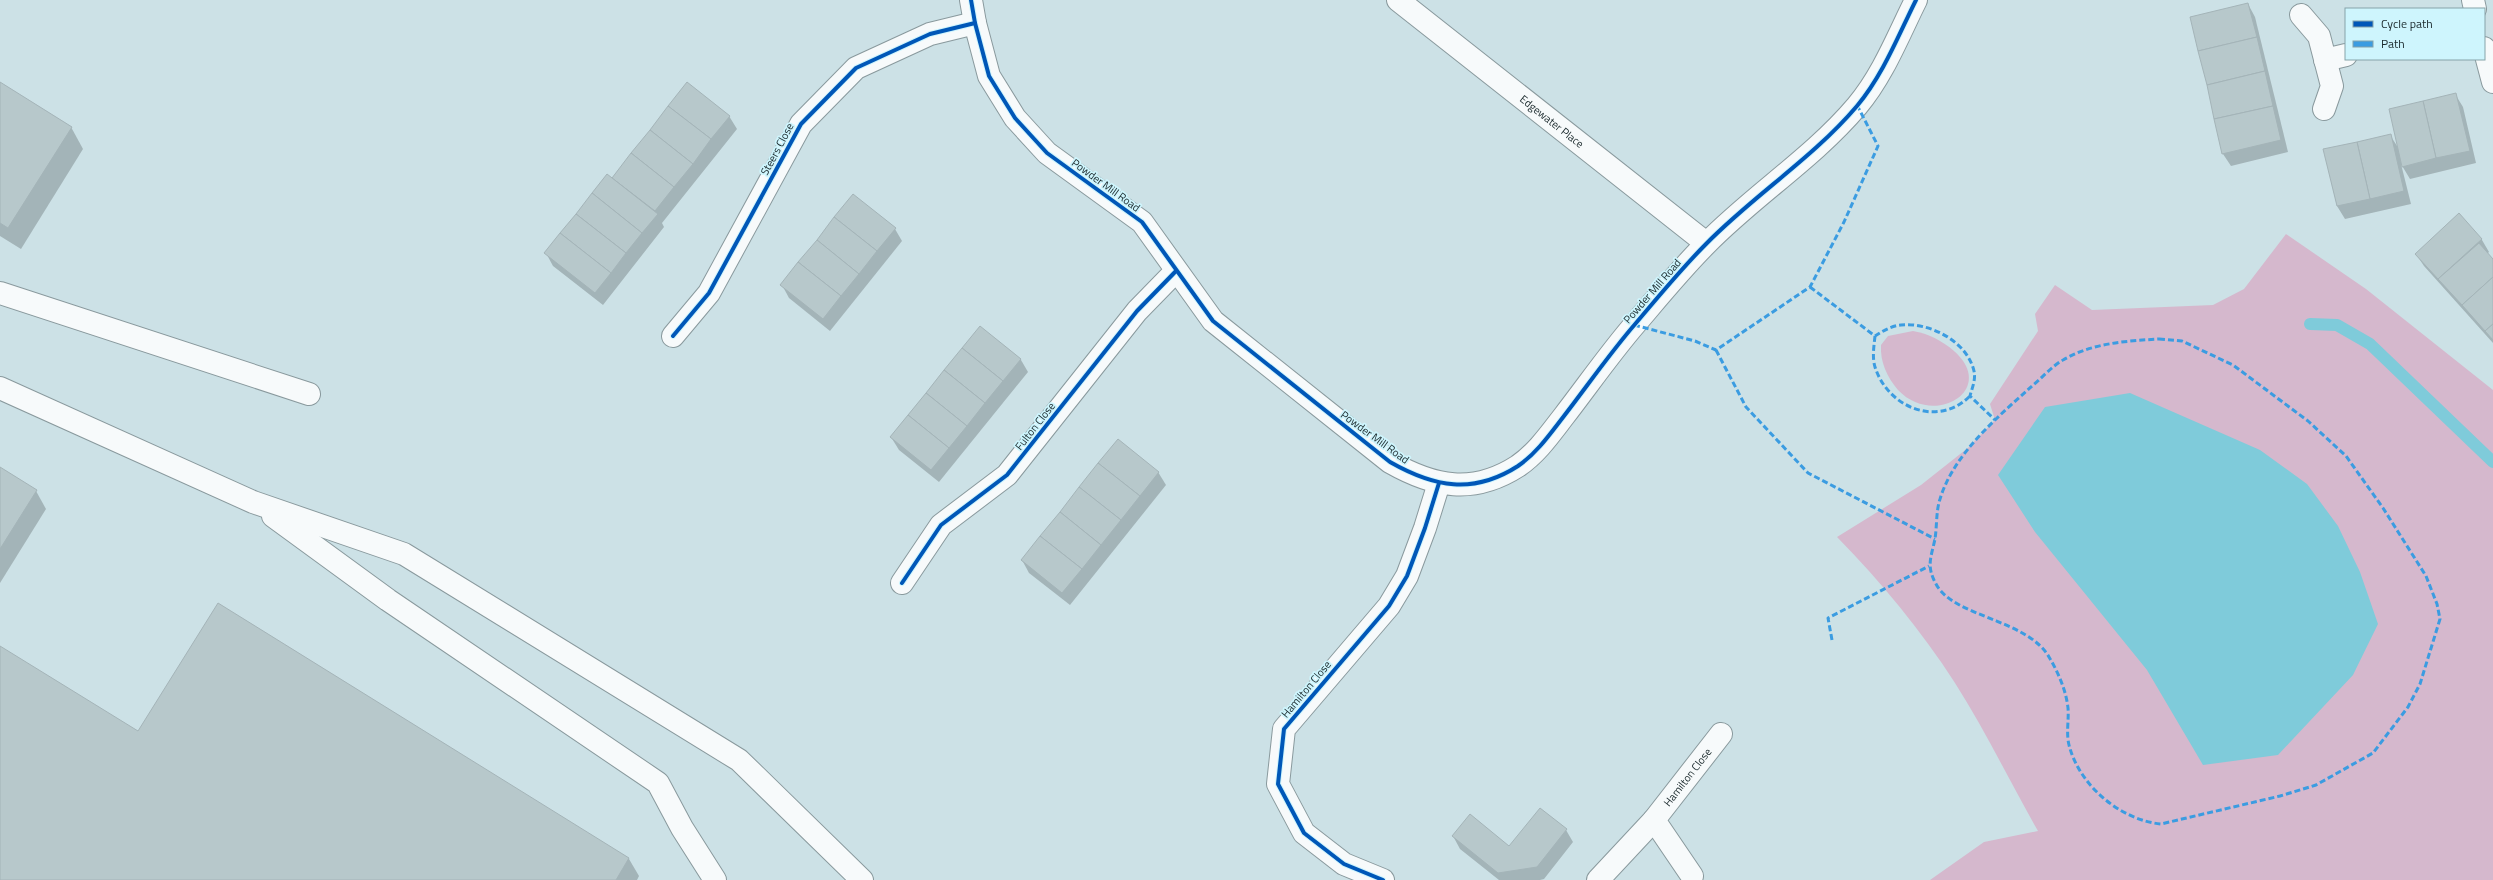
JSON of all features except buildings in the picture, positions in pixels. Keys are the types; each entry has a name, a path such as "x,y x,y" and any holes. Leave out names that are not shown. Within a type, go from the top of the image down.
{"street":[{"name":"Powder Mill Road","path":"971,0 974,23 990,76 1015,118 1047,154 1142,222 1213,321 1390,462 1412,474 1439,483 1472,484 1493,478 1518,466 1540,448 1634,325 1706,244 1811,151 1857,105 1879,74 1916,0"},
{"name":"Edgewater Place","path":"1398,0 1706,244"},
{"path":"2301,15 2319,36 2332,86 2324,109"},
{"name":"Steers Close","path":"673,336 709,293 801,124 856,68 930,34 974,23"},
{"path":"2485,52 2493,82"},
{"path":"2325,60 2345,55"},
{"name":"Fulton Close","path":"902,583 941,525 1007,476 1137,311 1176,271"},
{"path":"0,293 309,394"},
{"path":"0,388 253,502 404,554 739,760 862,880"},
{"name":"Hamilton Close","path":"1384,880 1344,864 1304,833 1278,784 1284,729 1389,606 1407,576 1425,528 1439,483"},
{"path":"253,502 388,600 658,783 682,828 715,880"},
{"name":"Hamilton Close","path":"1598,880 1654,820 1721,734"},
{"path":"1654,820 1692,876"}],"shaded area":[{"path":"2286,234 2366,289 2493,390 2493,880 1930,880 1984,842 2038,831 1977,719 1942,663 1900,607 1837,537 1921,485 1969,447 1995,420 1990,404 2038,331 2035,314 2055,285 2092,310 2213,305 2244,289"},
{"path":"1913,331 1935,338 1954,351 1966,365 1969,379 1965,390 1956,399 1943,405 1928,405 1913,401 1898,390 1891,380 1883,363 1881,345 1888,336"}],"water":[{"path":"2130,393 2260,450 2307,484 2338,526 2360,572 2378,624 2353,675 2278,755 2203,765 2147,670 2035,532 1998,475 2045,407"}],"waterway":[{"path":"2310,324 2337,325 2370,344 2493,462"}],"marked path":[{"path":"1634,325 1695,341 1716,350 1810,287 1844,222 1878,146 1857,105"},
{"path":"1810,287 1875,336 1894,326 1912,325 1935,330 1955,342 1970,360 1974,371 1974,381 1970,396 1995,420"},
{"path":"1875,336 1873,355 1875,367 1882,381 1891,393 1902,403 1915,409 1929,412 1943,411 1957,406 1970,396"},
{"path":"2159,339 2182,341 2233,365 2308,421 2346,456 2383,508 2426,576 2437,604 2440,619 2420,684 2408,707 2373,753 2316,785 2280,796 2161,824 2131,816 2117,808 2103,798 2082,774 2074,760 2069,745 2068,708 2063,688 2049,657 2039,644 2008,626 1973,612 1945,595 1936,584 1930,567 1935,539 1937,514 1940,499 1947,482 1966,451 2005,410 2055,365 2074,354 2097,346 2159,339"},
{"path":"1716,350 1746,407 1808,473 1935,539"},
{"path":"1832,640 1828,618 1929,566"}],"cycle path":[{"path":"971,0 975,23 989,76 1015,118 1047,153 1142,222 1213,321 1390,462 1406,471 1422,477 1438,482 1454,484 1469,484 1485,481 1501,475 1525,461 1537,449 1554,430 1626,334 1688,263 1724,226 1822,143 1857,106 1875,81 1916,0"},
{"path":"673,336 709,293 801,124 856,68 930,34 975,23"},
{"path":"902,583 941,525 1007,475 1137,311 1176,271"},
{"path":"1383,880 1344,864 1304,833 1278,784 1284,729 1389,606 1407,576 1425,528 1439,483"}]}
